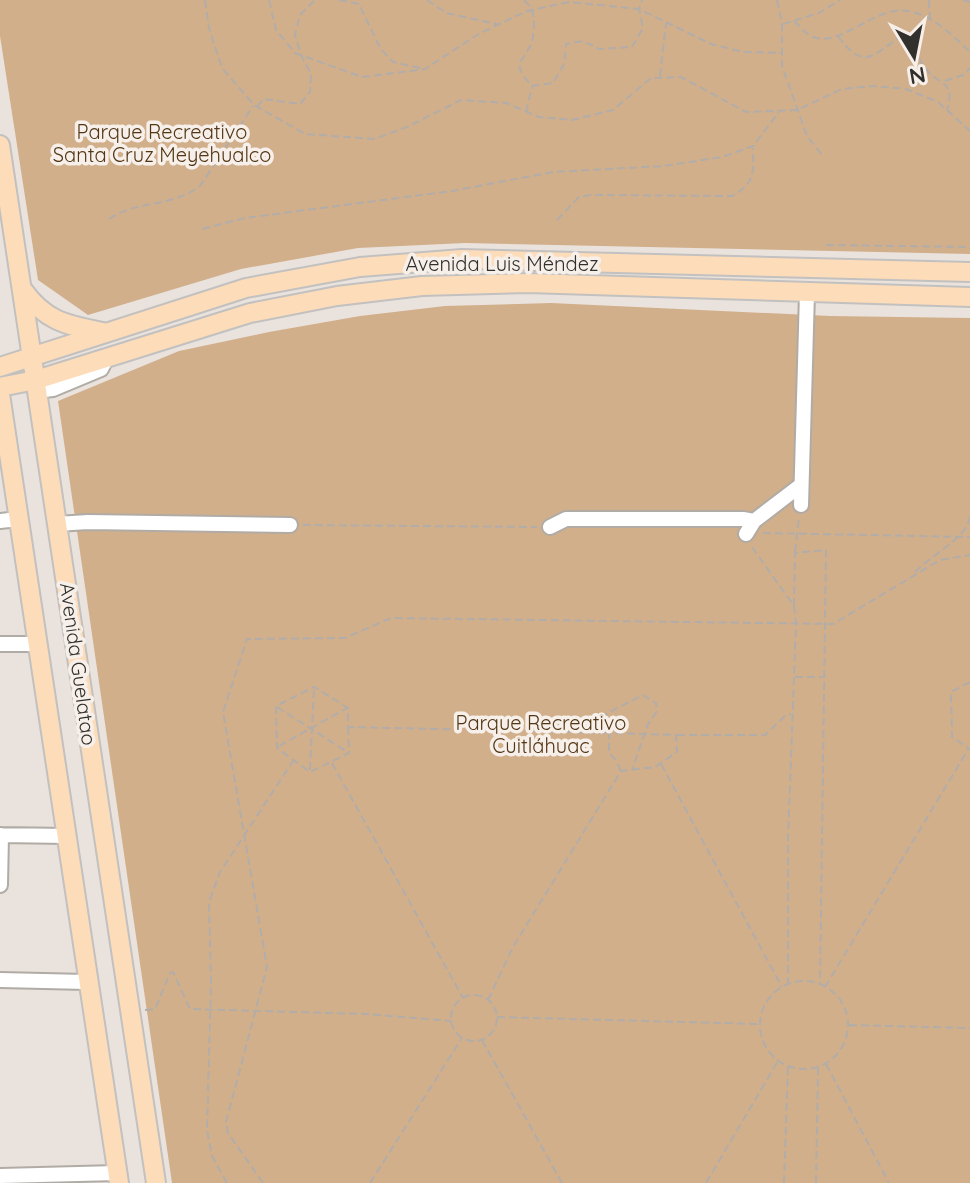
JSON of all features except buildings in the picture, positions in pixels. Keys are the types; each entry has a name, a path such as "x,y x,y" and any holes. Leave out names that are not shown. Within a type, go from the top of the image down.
{"main road":[{"name":"Avenida Guelatao","path":"0,145 156,1183"},
{"name":"Avenida Luis Méndez","path":"0,367 246,288 360,267 462,259 970,272"},
{"path":"710,290 712,266"},
{"path":"772,292 774,267"},
{"name":"Avenida Luis Méndez","path":"0,387 36,380 250,313 337,296 422,286 528,283 970,297"},
{"path":"21,287 33,304 51,318 63,324 106,333"},
{"name":"Avenida Guelatao","path":"0,394 9,520 38,644 118,1178"},
{"path":"54,741 70,750 82,745 88,735"},
{"path":"58,777 72,765 93,774"}],"street":[{"path":"801,505 807,293"},
{"path":"550,527 566,519 743,519 750,528 801,485"},
{"path":"57,524 290,525"},
{"path":"0,644 38,644"},
{"path":"0,885 0,835 67,836"},
{"path":"0,980 87,982"},
{"path":"0,1176 118,1178"}],"path":[{"path":"205,0 209,28 222,68 256,106 305,134 374,139 407,127 461,100 506,103 539,117 572,120 613,110 651,78 681,77 746,112 797,110 842,89 874,86 906,89 938,102 970,131"},
{"path":"269,0 276,30 295,53 362,77 425,69 499,24 533,10 569,2 639,9 711,44 743,52 782,53"},
{"path":"109,219 119,212 188,196 200,186 263,99 300,104 310,92 311,74 295,35 300,15 315,0"},
{"path":"339,0 359,4 380,48 393,62 425,69"},
{"path":"427,0 446,13 499,24"},
{"path":"524,0 533,10 532,41 520,57 521,73 532,86"},
{"path":"532,86 553,83 564,64 566,44 583,41 599,49 632,47 643,28 639,9 642,0"},
{"path":"777,0 782,24 782,66 807,136 823,156"},
{"path":"782,24 819,13 840,0"},
{"path":"929,0 930,20"},
{"path":"963,0 970,2"},
{"path":"794,21 810,37 825,39 873,17 906,10 937,22 970,52"},
{"path":"660,78 666,22"},
{"path":"837,35 850,52 866,58 877,56 902,36 908,37 915,45 923,66 935,78 944,81 963,75 970,68"},
{"path":"944,81 950,96 947,110"},
{"path":"526,112 532,86"},
{"path":"202,229 245,218 452,191 553,172 664,166 722,157 753,146 780,111"},
{"path":"557,220 579,197 591,195 732,196 746,188 753,175 753,146"},
{"path":"826,245 970,247"},
{"path":"788,985 795,553 801,505"},
{"path":"912,576 927,559 953,542 970,523 970,515"},
{"path":"750,528 753,549 794,606"},
{"path":"795,553 826,550 820,984"},
{"path":"263,1183 228,1133 226,1122 267,967 223,712 247,639 345,638 391,618 833,624 940,560 970,555"},
{"path":"794,677 826,677"},
{"path":"825,987 969,749 952,737 951,692 970,682"},
{"path":"276,706 314,687"},
{"path":"314,687 348,708"},
{"path":"310,772 314,687"},
{"path":"621,771 609,753 606,714 643,695 656,703 657,711 648,724 632,770"},
{"path":"276,706 349,753"},
{"path":"276,706 277,748"},
{"path":"277,748 348,708"},
{"path":"348,708 349,753"},
{"path":"348,727 765,735 792,713"},
{"path":"621,771 644,770 661,763 677,752 676,735"},
{"path":"277,748 310,772"},
{"path":"310,772 349,753"},
{"path":"227,1183 212,1156 207,1130 211,1011 209,902 220,872 293,760"},
{"path":"331,762 463,998"},
{"path":"661,763 782,987"},
{"path":"488,1000 513,947 621,771"},
{"path":"130,1011 155,1009 173,972 190,1009 367,1014 451,1021"},
{"path":"806,981 820,984 842,1002 848,1024 843,1045 826,1063 807,1069 778,1061 768,1051 762,1038 762,1010 769,998 788,985 806,981"},
{"path":"476,996 488,1000 497,1017 493,1031 482,1040 462,1038 456,1034 451,1021 454,1008 463,998 476,996"},
{"path":"497,1017 760,1024"},
{"path":"848,1024 970,1028"},
{"path":"370,1183 462,1038"},
{"path":"482,1040 562,1183"},
{"path":"706,1183 778,1061"},
{"path":"826,1063 889,1183"},
{"path":"784,1183 788,1065"},
{"path":"816,1183 818,1066"}],"green space":[{"name":"Parque Recreativo Santa Cruz Meyehualco","path":"0,0 970,0 970,254 465,243 358,248 241,269 88,315 38,280 0,36"},
{"name":"Parque Recreativo Cuitláhuac","path":"551,303 830,316 970,318 970,1183 172,1183 58,401 179,351 269,332 360,316 445,306"}]}
